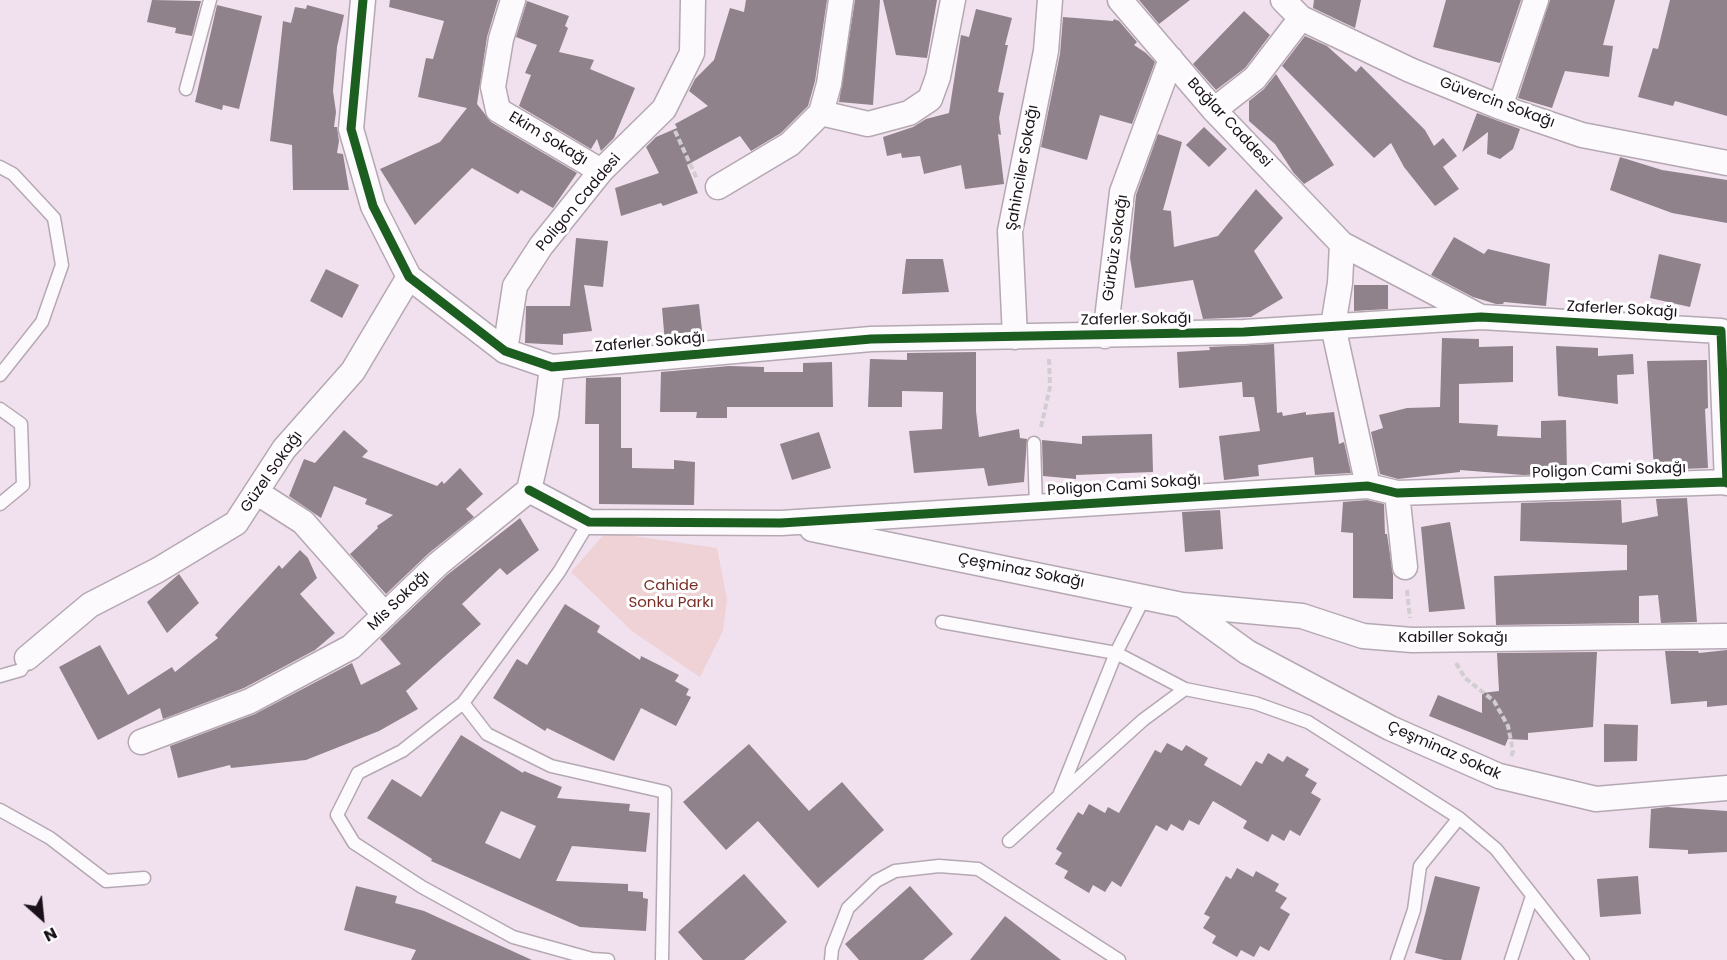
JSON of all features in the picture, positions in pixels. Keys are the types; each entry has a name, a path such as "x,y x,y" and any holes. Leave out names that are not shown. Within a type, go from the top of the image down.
{"street":[{"path":"363,0 351,129 373,206 409,277 505,351 552,367 546,416 529,490"},
{"name":"Ekim Sokağı","path":"513,0 501,39 493,87 498,110 602,171"},
{"name":"Poligon Caddesi","path":"505,351 515,286 541,246 602,171 664,109 692,53 693,0"},
{"path":"718,187 790,144 820,113 829,84 841,0"},
{"path":"820,113 868,124 909,113 930,99 938,76 953,0"},
{"name":"Şahinciler Sokağı","path":"1015,337 1010,231 1046,51 1050,0"},
{"name":"Bağlar Caddesi","path":"1120,0 1214,110 1342,244 1481,317"},
{"name":"Güvercin Sokağı","path":"1283,0 1301,18 1410,70 1500,106 1582,135 1727,163"},
{"path":"1500,106 1536,0"},
{"path":"1214,110 1255,78 1301,18"},
{"name":"Gürbüz Sokağı","path":"1105,336 1122,192 1171,59"},
{"path":"1342,244 1340,283 1333,326 1368,486"},
{"name":"Güzel Sokağı","path":"27,658 90,605 158,570 236,523 284,449 353,371 409,277"},
{"name":"Zaferler Sokağı","path":"552,367 871,339 1105,336 1481,317 1721,331 1727,482"},
{"name":"Poligon Cami Sokağı","path":"529,490 590,522 781,523 1368,486 1397,493 1727,482"},
{"name":"Mis Sokağı","path":"141,742 260,696 351,647 438,564 529,490"},
{"path":"256,492 303,522 385,615"},
{"path":"1397,493 1405,567"},
{"name":"Çeşminaz Sokağı","path":"781,523 1182,605 1247,652"},
{"name":"Kabiller Sokağı","path":"1182,605 1302,616 1363,636 1421,640 1727,636"},
{"name":"Çeşminaz Sokak","path":"1247,652 1390,728 1505,778 1596,800 1727,788"}],"lane":[{"path":"186,89 210,0"},
{"path":"0,167 14,174 54,218 62,265 42,322 0,375"},
{"path":"0,409 21,424 23,485 0,504"},
{"path":"1034,442 1036,507"},
{"path":"590,522 559,572 463,703 402,751 357,773 337,815 354,843 422,887 513,937 592,959 608,960"},
{"path":"1059,796 1116,653 1145,596"},
{"path":"942,622 1116,653 1185,689 1255,703 1308,722 1459,818 1496,849 1583,960"},
{"path":"0,676 21,670 27,658"},
{"path":"1010,841 1143,720 1185,689"},
{"path":"463,703 488,734 551,766 665,792 662,960"},
{"path":"0,810 50,838 106,881 144,878"},
{"path":"1397,960 1414,910 1420,866 1459,818"},
{"path":"831,960 832,949 848,908 876,880 895,871 939,866 978,869 1119,960"},
{"path":"1511,960 1532,896"}],"path":[{"path":"664,109 700,186 718,187"},
{"path":"1034,442 1046,408 1050,387 1049,351"},
{"path":"1405,567 1421,640 1459,665 1465,678 1494,701 1508,726 1513,751 1505,778"}],"green space":[{"name":"Cahide Sonku Parkı","path":"606,532 717,548 727,599 723,631 700,677 633,632 571,572"}],"building":[{"path":"152,0 201,1 192,36 175,33 176,28 147,22"},
{"path":"390,0 498,0 487,37 477,104 491,122 577,173 553,208 521,190 518,194 472,168 415,225 380,169 440,142 467,108 418,97 426,58 433,59 444,21 389,7"},
{"path":"746,0 827,0 815,81 808,106 781,133 751,151 740,136 687,165 698,193 663,206 661,203 621,216 615,188 659,173 646,147 656,137 677,128 675,124 708,106 689,91 695,79 714,60 730,8 744,12"},
{"path":"855,0 880,0 873,105 839,102"},
{"path":"883,0 937,0 927,58 896,55"},
{"path":"1139,0 1190,0 1159,24"},
{"path":"1314,0 1361,0 1355,28 1313,8"},
{"path":"1446,0 1521,0 1500,63 1433,47"},
{"path":"1550,0 1615,0 1603,45 1613,46 1609,77 1565,71 1552,108 1518,98"},
{"path":"1670,0 1727,0 1727,116 1675,101 1673,106 1638,97 1653,48 1658,49"},
{"path":"527,1 569,16 565,26 568,28 559,52 594,60 590,69 635,88 614,138 601,151 597,139 591,149 519,106 531,75 525,73 537,45 516,37"},
{"path":"217,5 262,16 239,109 223,105 222,110 195,102"},
{"path":"307,5 344,15 337,47 333,91 336,112 334,127 337,127 339,141 337,153 343,154 349,190 293,190 292,145 270,141 283,21 291,23 295,7 306,9"},
{"path":"976,9 1012,18 1005,45 1008,45 998,92 1004,93 999,118 1001,135 998,134 1004,184 965,189 961,165 924,174 920,156 902,158 901,153 887,156 883,137 913,127 926,119 949,113 961,35 969,37"},
{"path":"1244,11 1270,35 1245,68 1216,90 1193,64"},
{"path":"1063,17 1119,21 1137,42 1134,45 1155,62 1132,124 1100,115 1087,160 1041,147 1060,54"},
{"path":"1305,36 1327,46 1356,72 1361,66 1425,130 1434,146 1443,138 1457,156 1443,167 1459,189 1435,206 1404,167 1391,143 1374,158 1282,66"},
{"path":"1276,74 1334,165 1304,184 1293,172 1275,144 1249,121 1249,101 1264,89"},
{"path":"1477,113 1520,129 1513,149 1500,159 1487,154 1488,132 1462,152"},
{"path":"1204,127 1227,149 1209,167 1186,145"},
{"path":"1158,134 1182,142 1163,210 1171,211 1174,247 1218,236 1256,189 1283,218 1254,251 1283,298 1251,317 1203,319 1193,280 1135,288 1130,258 1136,195"},
{"path":"1620,157 1662,170 1727,180 1727,223 1672,213 1610,190"},
{"path":"1454,237 1484,254 1488,249 1550,264 1546,306 1504,302 1496,304 1473,297 1431,275"},
{"path":"576,238 608,241 603,287 584,285 592,331 563,334 563,345 525,343 526,306 570,306"},
{"path":"1659,254 1701,264 1690,307 1650,298"},
{"path":"906,259 943,259 949,292 902,294"},
{"path":"326,269 359,285 342,318 310,301"},
{"path":"1354,285 1388,285 1388,309 1354,311"},
{"path":"699,304 703,339 665,343 662,308"},
{"path":"1442,338 1479,339 1479,347 1513,346 1513,382 1459,384 1459,423 1498,425 1497,436 1541,438 1541,421 1566,420 1567,473 1523,475 1460,470 1460,472 1398,479 1380,474 1371,432 1383,428 1379,415 1407,408 1440,407"},
{"path":"1274,344 1277,413 1282,412 1283,416 1306,412 1306,415 1334,412 1339,444 1344,442 1351,473 1315,475 1313,457 1258,465 1259,476 1224,480 1219,436 1260,431 1254,397 1243,397 1242,382 1179,388 1177,352 1210,350 1209,347"},
{"path":"1556,346 1598,348 1598,356 1633,354 1634,374 1617,375 1618,404 1558,396"},
{"path":"976,352 976,411 979,437 1019,429 1020,438 1027,439 1024,482 988,486 984,468 914,473 909,431 942,429 943,392 902,391 902,407 868,407 870,359 907,360 907,353"},
{"path":"1707,360 1708,408 1705,409 1708,468 1654,470 1647,361"},
{"path":"832,362 833,407 727,407 727,418 696,418 697,412 660,412 661,372 729,366 764,367 764,372 803,372 803,363"},
{"path":"621,377 621,448 632,448 632,468 674,469 674,460 695,462 694,505 599,504 599,424 585,424 586,378"},
{"path":"344,430 368,451 362,457 437,486 442,481 444,484 460,468 483,494 466,509 474,517 429,553 386,594 350,554 378,528 377,526 393,515 365,504 367,499 334,486 321,518 289,496 304,459 315,463"},
{"path":"819,432 831,468 792,480 780,444"},
{"path":"1152,434 1153,472 1076,475 1076,479 1043,476 1042,440 1082,444 1082,436"},
{"path":"1687,498 1697,622 1661,623 1658,595 1639,596 1639,623 1496,625 1494,576 1627,570 1627,545 1520,541 1521,503 1621,500 1622,523 1658,516 1656,499"},
{"path":"1367,500 1384,504 1385,534 1387,534 1393,575 1393,599 1353,598 1353,533 1341,532 1343,502"},
{"path":"1220,510 1223,549 1185,552 1182,512"},
{"path":"520,518 539,550 507,575 500,568 462,604 481,624 406,691 418,709 379,731 306,760 231,768 230,765 178,778 170,746 255,714 352,663 361,685 401,664 380,639 447,575"},
{"path":"1450,522 1465,609 1429,612 1421,527"},
{"path":"300,550 308,558 317,578 300,594 335,633 315,650 244,688 163,719 160,708 98,740 59,667 100,645 128,695 172,667 175,672 218,638 215,635 279,565 282,569"},
{"path":"179,574 199,603 167,633 147,602"},
{"path":"565,604 600,626 597,632 640,660 641,656 679,675 675,681 689,689 686,695 691,697 676,726 641,708 614,761 547,728 545,731 493,698 517,659 527,665"},
{"path":"1727,650 1727,705 1707,707 1707,701 1671,704 1665,651 1698,651 1699,653"},
{"path":"1597,652 1593,727 1528,733 1528,740 1508,739 1505,746 1429,716 1438,695 1482,713 1482,693 1499,691 1497,653"},
{"path":"1604,724 1638,725 1637,761 1604,762"},
{"path":"461,735 523,773 524,771 562,787 557,798 630,804 629,811 650,813 646,852 572,846 556,881 628,884 628,891 643,892 643,898 648,899 646,931 580,927 431,861 432,859 367,818 392,779 421,797","holes":["501,811 536,826 520,859 485,843"]},
{"path":"1167,743 1182,751 1186,745 1208,758 1204,765 1241,786 1256,761 1262,764 1268,753 1283,762 1287,756 1309,769 1305,776 1317,783 1311,793 1321,799 1300,836 1290,830 1284,841 1272,834 1268,842 1243,828 1247,821 1213,801 1199,825 1189,820 1183,831 1171,824 1167,831 1156,825 1121,887 1112,881 1105,892 1093,885 1089,893 1064,878 1068,871 1055,864 1062,853 1056,849 1078,812 1083,815 1089,804 1105,813 1108,807 1119,813 1155,750 1161,753"},
{"path":"749,744 809,811 842,782 884,830 818,888 758,821 726,850 683,802"},
{"path":"1667,807 1727,811 1727,852 1688,854 1688,850 1649,848 1651,809"},
{"path":"1237,868 1253,877 1256,871 1279,884 1275,891 1287,898 1280,908 1290,914 1269,951 1260,946 1254,957 1241,950 1237,957 1212,943 1216,936 1203,928 1210,917 1204,914 1226,876 1231,879"},
{"path":"744,874 787,922 744,960 703,960 678,932"},
{"path":"1435,876 1480,887 1461,960 1444,960 1415,953"},
{"path":"1638,876 1641,914 1600,917 1597,879"},
{"path":"356,886 397,896 395,903 424,911 532,960 411,960 416,950 344,930"},
{"path":"910,886 953,934 923,960 859,960 845,944"},
{"path":"1005,916 1061,960 970,960"}],"cycle path":[{"path":"363,0 351,129 373,206 409,277 505,351 552,367 871,339 1244,332 1481,317 1721,331 1727,483"},
{"path":"529,490 589,522 781,523 1368,486 1397,493 1727,482"}]}
